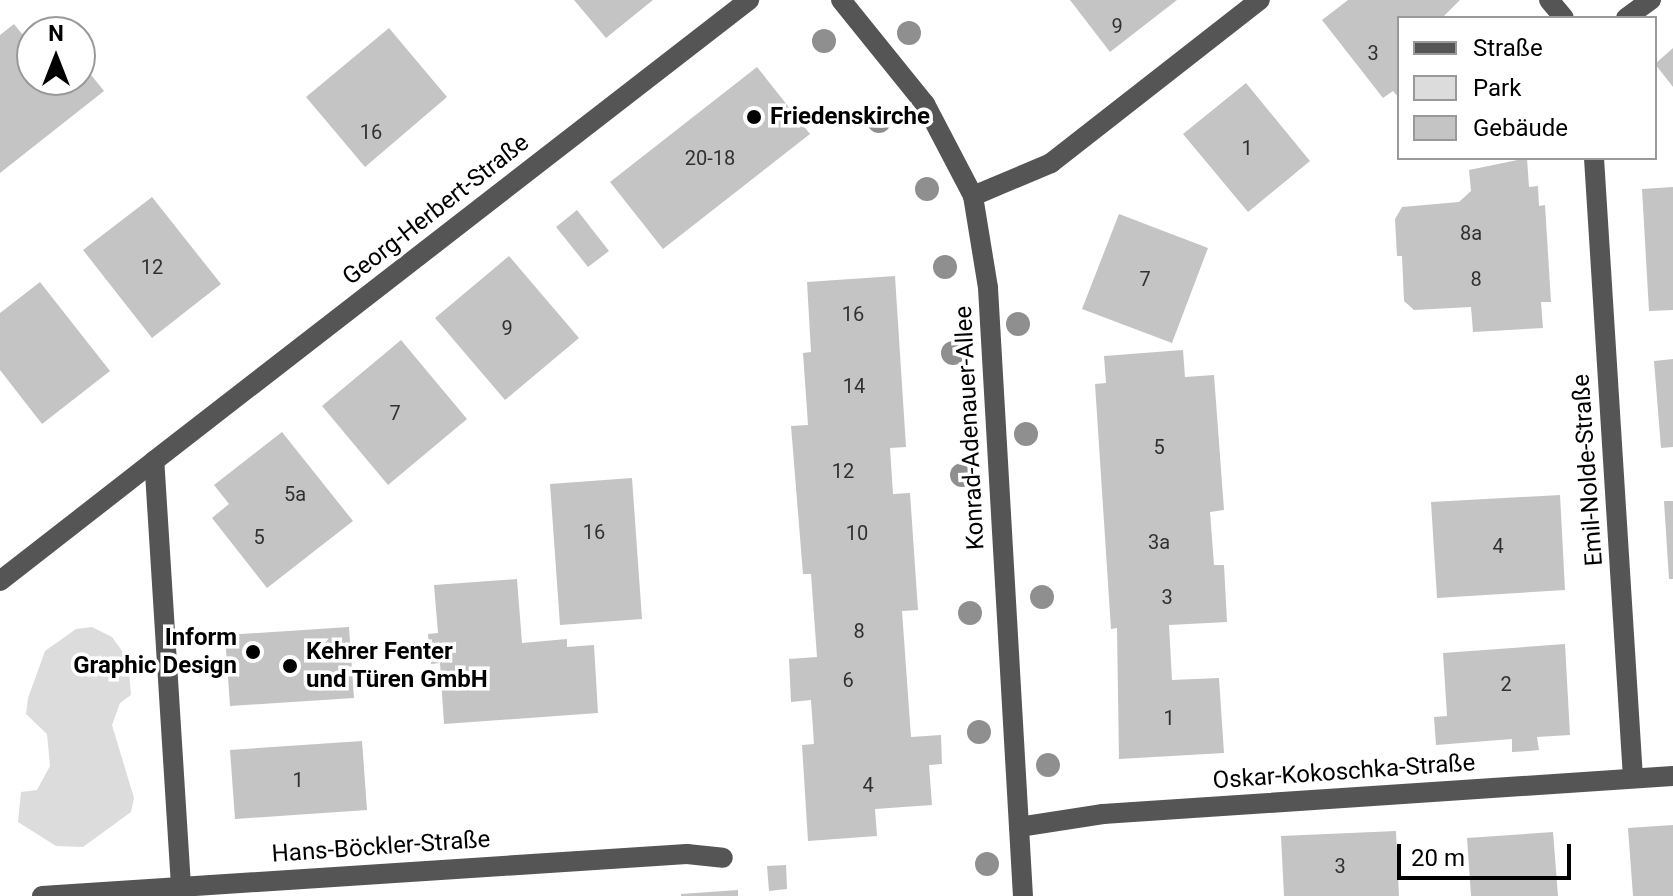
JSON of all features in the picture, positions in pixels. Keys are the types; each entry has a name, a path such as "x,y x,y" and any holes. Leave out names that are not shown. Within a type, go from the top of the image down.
{"street":[{"name":"Georg-Herbert-Straße","path":"0,581 749,0"},
{"name":"Konrad-Adenauer-Allee","path":"841,0 925,104 973,196 988,288 1023,896"},
{"path":"973,196 1051,163 1260,0"},
{"path":"1549,0 1562,16"},
{"path":"1629,16 1651,0"},
{"name":"Emil-Nolde-Straße","path":"1594,160 1633,778"},
{"path":"154,461 181,886"},
{"name":"Oskar-Kokoschka-Straße","path":"1019,827 1103,814 1673,776"},
{"name":"Hans-Böckler-Straße","path":"42,896 687,854 723,858"}],"green space":[{"path":"92,627 112,637 128,659 131,695 120,703 112,725 134,798 131,812 83,847 56,846 18,822 21,792 37,790 50,766 47,734 26,714 28,698 45,651 76,629"}],"building":[{"path":"574,0 653,0 606,38"},
{"path":"1070,0 1177,0 1110,52"},
{"path":"1348,0 1460,0 1444,16 1397,16 1397,96 1393,91 1383,98 1322,20"},
{"path":"14,24 16,26 16,96 96,96 96,81 104,91 0,173 0,35"},
{"path":"389,28 447,97 365,167 306,97"},
{"path":"1673,48 1673,87 1657,67 1657,62"},
{"path":"757,67 810,134 663,249 610,182"},
{"path":"1246,83 1310,161 1248,212 1183,134"},
{"path":"1527,160 1529,187 1538,186 1539,206 1545,205 1551,302 1541,302 1543,328 1473,332 1471,307 1414,310 1404,301 1402,256 1397,256 1395,219 1402,207 1459,202 1471,191 1469,170"},
{"path":"1673,187 1673,310 1649,311 1642,189"},
{"path":"152,197 221,284 152,338 83,250"},
{"path":"577,210 609,251 588,267 556,227"},
{"path":"1119,214 1208,248 1172,343 1082,309"},
{"path":"509,256 579,338 505,400 435,318"},
{"path":"895,276 906,447 890,448 893,494 910,493 918,610 902,611 911,737 941,735 942,764 929,765 932,805 875,809 877,836 808,841 802,745 814,744 811,700 791,702 789,659 817,657 811,574 803,574 791,426 808,425 803,353 811,352 807,282"},
{"path":"40,282 110,371 42,424 0,370 0,313"},
{"path":"401,340 467,419 388,485 322,406"},
{"path":"1183,350 1185,377 1214,375 1224,510 1210,512 1214,565 1224,565 1227,622 1169,625 1172,680 1219,678 1224,753 1119,759 1117,628 1111,629 1095,384 1106,383 1104,356"},
{"path":"1673,359 1673,447 1661,448 1654,361"},
{"path":"282,432 353,521 267,588 212,518 229,504 214,485"},
{"path":"632,478 642,619 560,625 550,484"},
{"path":"1560,495 1565,590 1437,598 1431,502"},
{"path":"1664,501 1673,501 1673,579 1669,579"},
{"path":"517,579 522,643 567,639 567,647 594,645 598,713 444,724 440,663 431,664 428,634 438,633 434,585"},
{"name":"Kehrer Fenter und Türen GmbH","path":"349,627 354,698 230,706 225,635"},
{"path":"1565,644 1570,735 1537,737 1539,750 1529,751 1512,752 1512,739 1436,745 1434,717 1447,716 1443,653"},
{"path":"362,741 367,810 235,819 230,750"},
{"path":"1673,825 1673,896 1633,896 1628,828"},
{"path":"1396,831 1399,896 1284,896 1281,836"},
{"path":"1553,832 1558,896 1471,896 1467,838"},
{"path":"786,865 787,889 769,891 767,866"},
{"path":"738,890 738,896 681,896 681,894"}],"place":[{"name":"Friedenskirche","path":"754,117"},
{"name":"Inform Graphic Design","path":"253,652"},
{"name":"Kehrer Fenter und Türen GmbH","path":"290,666"}]}
